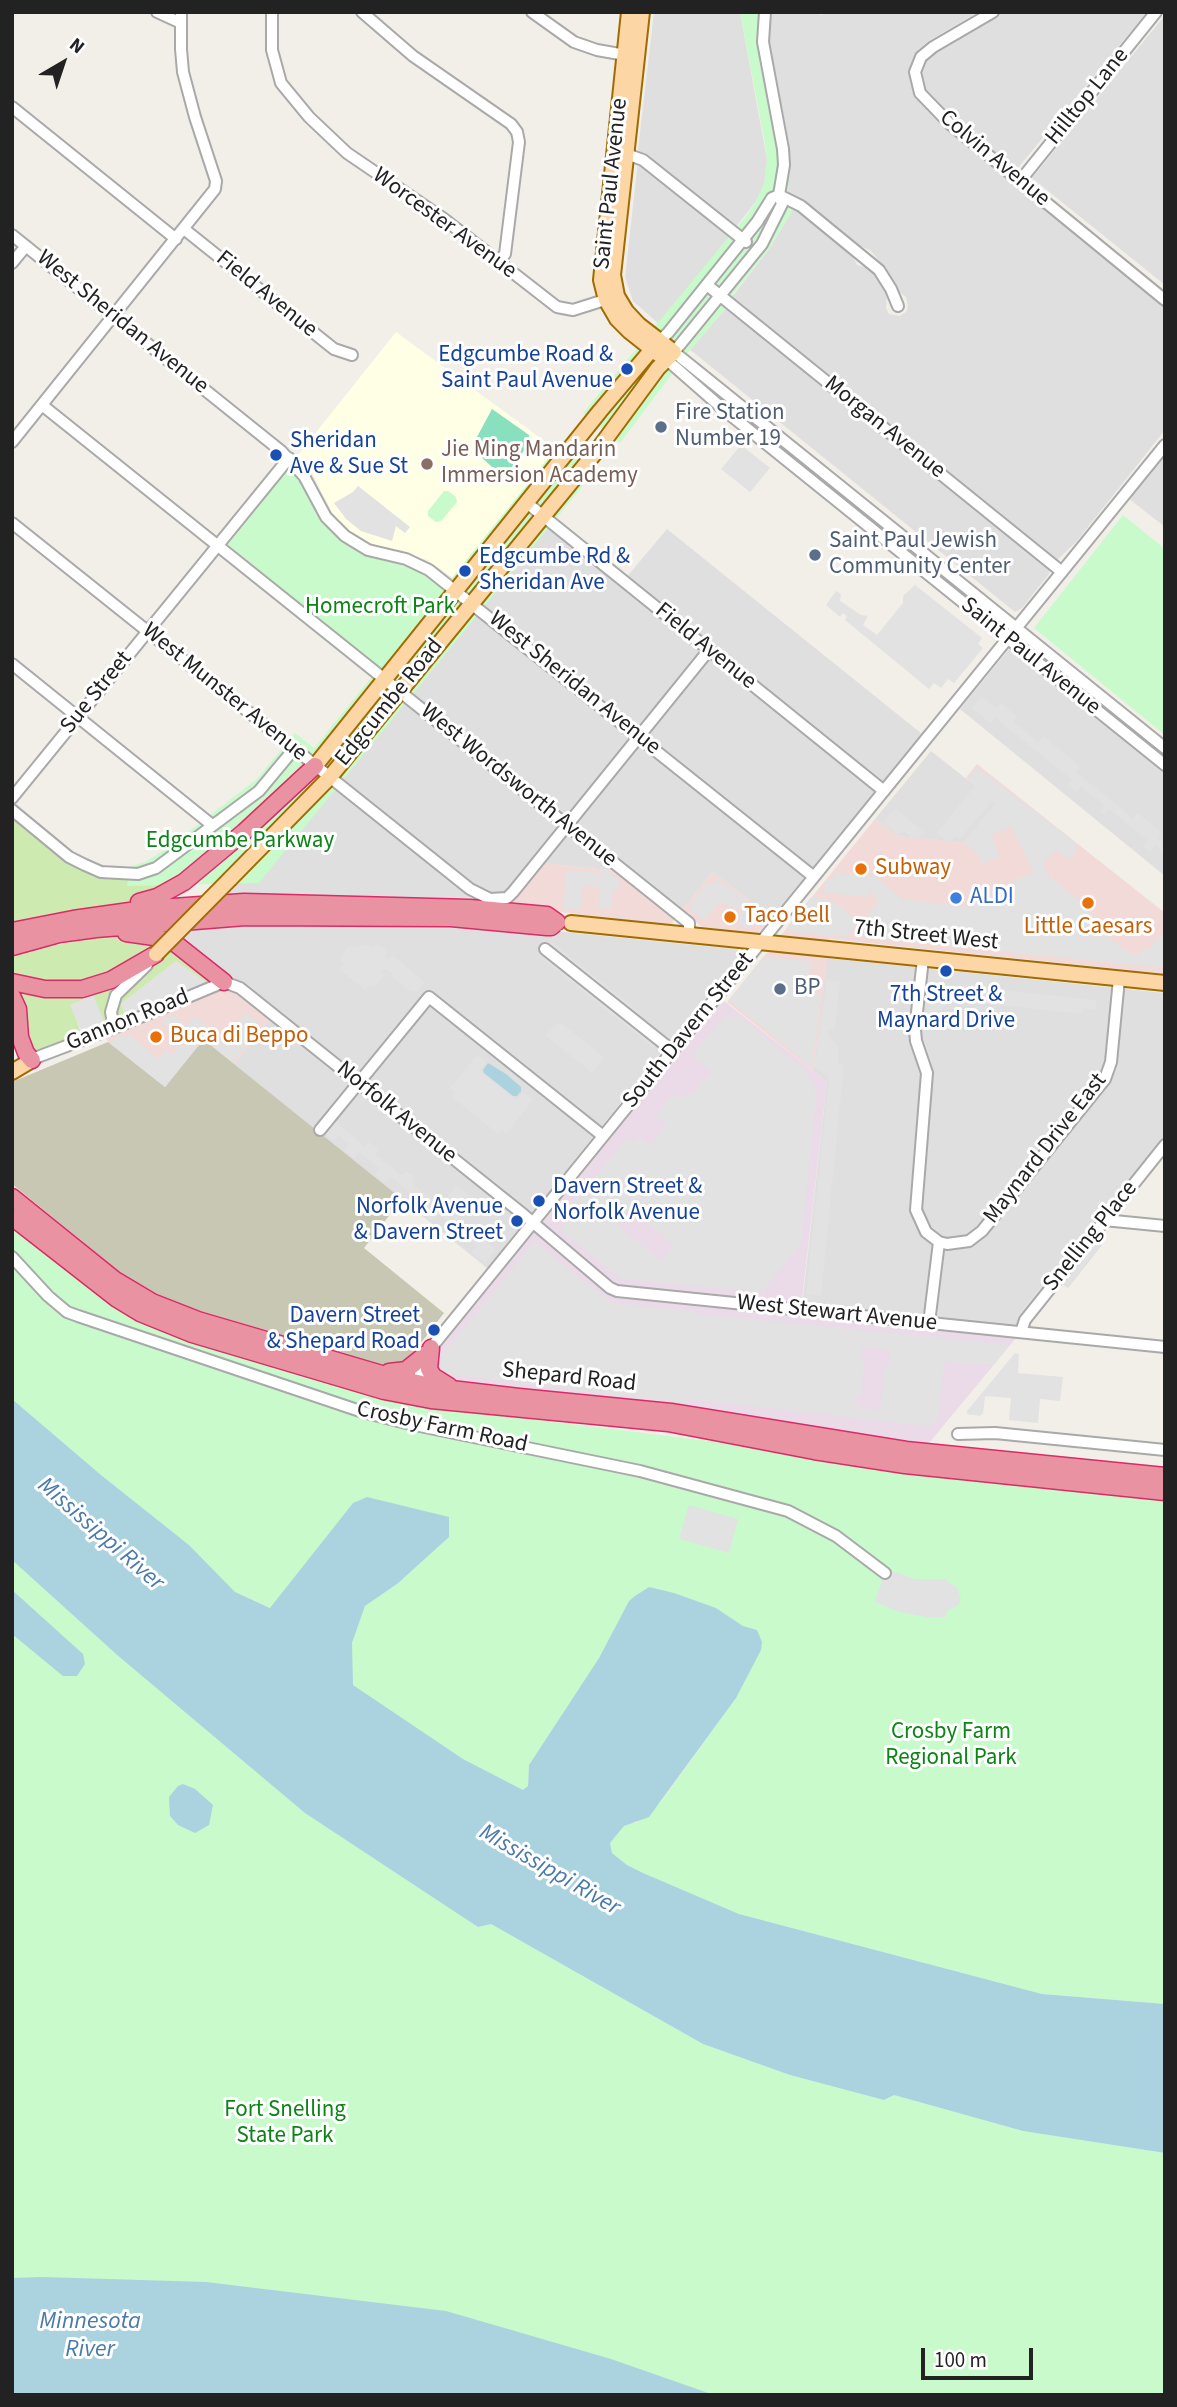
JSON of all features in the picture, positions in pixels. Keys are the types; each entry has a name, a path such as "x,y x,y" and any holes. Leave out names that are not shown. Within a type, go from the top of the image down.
{"highway":[{"path":"12,947 98,922 125,905 157,897 176,887 244,832 315,766"},
{"path":"12,931 98,922 245,917 451,918 547,927 564,922"},
{"path":"98,922 169,941 182,948 224,982"},
{"path":"12,982 37,988 82,989 120,976 156,954"},
{"path":"12,996 18,1010 16,1044 32,1060"},
{"name":"Shepard Road","path":"12,1197 115,1280 142,1297 173,1312 359,1384 648,1421 905,1465 1165,1492"},
{"name":"Shepard Road","path":"12,1217 108,1293 140,1313 192,1334 367,1371 417,1390 455,1389 661,1410 906,1450 1165,1476"},
{"path":"367,1371 407,1370 429,1351"},
{"path":"429,1351 429,1369 433,1376 455,1389"}],"main road":[{"name":"Saint Paul Avenue","path":"629,12 631,56"},
{"name":"Saint Paul Avenue","path":"642,12 631,56 621,152 601,280 612,298 623,326 670,356"},
{"name":"Edgcumbe Road","path":"315,766 655,345"},
{"name":"Edgcumbe Road","path":"156,954 330,777 606,440 670,356"},
{"name":"7th Street West","path":"564,922 1165,984"},
{"name":"Gannon Road","path":"12,1072 32,1060"}],"street":[{"path":"12,442 213,193 216,185 188,95 181,49 181,18 157,12"},
{"name":"Worcester Avenue","path":"272,12 272,50 281,83 288,94 347,153 444,219 557,307 573,310 612,298"},
{"path":"362,12 413,55 511,124 517,132 519,142 505,254 499,261"},
{"path":"533,12 574,43 631,56"},
{"name":"Edgcumbe Road","path":"670,356 757,251 782,204 779,195 783,149 763,42 765,12"},
{"name":"Colvin Avenue","path":"993,12 927,51 917,64 915,80 920,93 941,116 1165,300"},
{"name":"Hilltop Lane","path":"1020,181 1156,12"},
{"path":"12,107 176,239"},
{"path":"621,152 643,160 757,251"},
{"path":"779,195 801,206 879,270 898,306"},
{"name":"Edgcumbe Road","path":"655,345 668,333 743,240 772,198 779,195"},
{"name":"Field Avenue","path":"184,229 334,349 352,355"},
{"name":"West Sheridan Avenue","path":"12,235 289,458 304,476 326,517 345,536 368,550 418,564 456,591 814,877"},
{"path":"12,263 26,246"},
{"name":"Morgan Avenue","path":"707,285 1062,572"},
{"name":"Saint Paul Avenue","path":"670,356 1165,748"},
{"name":"Saint Paul Avenue","path":"670,356 723,409 1165,765"},
{"name":"West Wordsworth Avenue","path":"42,405 689,923 690,935"},
{"name":"South Davern Street","path":"417,1390 429,1351 1165,445"},
{"name":"Sue Street","path":"12,798 289,458"},
{"name":"Field Avenue","path":"527,503 884,791"},
{"name":"West Munster Avenue","path":"12,523 470,889 491,899 510,896 567,825"},
{"path":"567,825 709,650"},
{"path":"12,664 212,825"},
{"path":"12,810 69,857 102,872 138,874 156,868 264,787 294,749"},
{"path":"545,949 673,1051"},
{"name":"Edgcumbe Road","path":"114,1028 111,1012 116,995 156,954"},
{"path":"923,959 915,1030 916,1041 928,1073 916,1202 921,1226 939,1242 929,1323"},
{"name":"Maynard Drive East","path":"939,1242 962,1243 982,1231 1100,1088 1111,1062 1119,979"},
{"name":"Gannon Road","path":"12,1065 32,1060 114,1028 224,982"},
{"name":"Norfolk Avenue","path":"224,982 240,988 533,1223"},
{"path":"320,1130 429,997 603,1136"},
{"name":"Snelling Place","path":"1021,1332 1025,1320 1165,1145"},
{"path":"1104,1220 1165,1226"},
{"name":"West Stewart Avenue","path":"533,1223 617,1291 1165,1347"},
{"name":"Crosby Farm Road","path":"12,1257 48,1296 67,1312 363,1412 640,1471 788,1511 829,1531 885,1573"},
{"path":"271,1382 280,1352"},
{"path":"958,1434 995,1433 1165,1450"}],"shaded area":[{"path":"654,12 740,12 767,160 764,184 757,200 735,228 638,150"},
{"path":"772,12 810,12 822,15 824,12 978,12 919,49 910,72 917,97 949,130 1165,306 1165,430 1076,542 1057,560 732,297 769,249 794,208 851,253 857,265 877,273 887,294 886,308 889,314 900,316 906,312 908,306 906,297 895,289 886,269 870,250 857,245 805,203 788,193 789,145 770,44"},
{"path":"997,12 1147,12 1017,169 1011,167 942,109 926,92 921,77 927,56"},
{"path":"1165,15 1165,285 1032,178"},
{"path":"638,161 731,235 659,324 633,301 625,277"},
{"path":"727,307 1050,568 1049,574 1022,608 1015,612 690,350"},
{"name":"Jie Ming Mandarin Immersion Academy","path":"396,332 558,451 456,580 427,560 375,546 350,531 333,514 312,473 298,455"},
{"path":"741,445 770,468 750,492 721,469"},
{"path":"1165,452 1165,527 1128,498"},
{"path":"358,486 410,527 405,533 396,526 392,541 361,531 346,519 334,503"},
{"path":"544,524 620,585 667,529 922,734 771,918 713,872 682,910 636,873 531,862 507,893 502,895 463,898 220,896"},
{"path":"915,585 982,638 978,644 983,648 954,683 948,679 941,688 934,683 929,689 845,620 847,616 843,613 840,617 826,605 836,591 841,594 840,601 861,615 868,616 863,625 877,635 903,603 903,596"},
{"path":"1010,648 1165,773 1165,876 960,709"},
{"path":"981,696 996,708 1001,703 1017,716 1014,722 1038,742 1043,736 1080,766 1076,772 1133,818 1138,813 1162,833 1158,838 1165,844 1165,854 1155,846 1150,852 1143,846 1147,840 1109,809 1104,815 1099,811 1104,805 1081,787 1076,792 1067,785 1071,779 995,718 990,723 972,708"},
{"path":"931,751 997,803 963,843 897,836 875,819"},
{"path":"977,764 1165,913 1165,974 830,939 813,1071 727,1002 875,819 897,836 963,842 996,803 966,778"},
{"path":"977,767 1076,843 1075,852 1068,860 1056,850 1043,864 1049,876 1083,904 1081,906 1092,915 1089,920 1123,949 1137,956 1141,950 1148,950 1165,930 1165,968 864,937 865,930 859,925 879,900 869,891 868,897 824,893 826,879 833,879 834,873 875,876 902,899 967,907 968,902 1034,872 1011,827 991,835 1000,857 982,864 976,852 963,843 996,803 993,800 960,839 956,836 949,843 937,833 975,786 967,779"},
{"path":"895,808 924,832 916,841 903,831 899,835 883,822"},
{"path":"543,863 617,871 675,918 671,925 508,906"},
{"path":"606,869 620,881 619,889 613,889 611,909 598,907 601,872"},
{"path":"567,870 600,873 599,887 583,886 580,910 563,909"},
{"path":"713,872 771,918 758,933 702,927 682,910"},
{"path":"716,878 754,906 752,928 739,926 740,908 725,906 720,901 704,921 688,907 707,883 716,883"},
{"path":"811,897 835,902 850,915 857,924 847,937 790,932 788,926"},
{"path":"376,923 393,927 504,926 744,950 487,1268 234,1064 277,1010 245,984 227,979 176,939 190,926"},
{"path":"550,941 641,1013 638,1017 663,1037 654,1048 538,956"},
{"path":"365,944 374,948 377,944 387,951 384,957 388,960 392,955 425,982 416,993 410,991 386,969 380,971 385,975 374,988 370,985 365,990 339,969 343,963 339,959 350,945 355,948"},
{"path":"763,957 811,961 807,992 821,994 812,1068 729,1000"},
{"path":"827,958 1165,993 1165,1154 1097,1240 1102,1245 1068,1288 1062,1284 1027,1328 802,1306 827,1082 813,1071"},
{"path":"176,961 217,991 228,987 270,1020 234,1064 203,1039 165,1087 108,1042 106,1037 130,1026 121,1004"},
{"path":"176,961 207,983 126,1016 121,1004"},
{"path":"827,980 840,982 835,1029 828,1029 828,1035 838,1046 838,1064 844,1065 821,1296 806,1294 829,1078 814,1067"},
{"path":"941,984 1096,1000 1096,1010 1083,1008 1082,1014 951,1000 940,1011 928,1012 930,1001 939,996"},
{"path":"93,995 104,1021 81,1030 70,1005"},
{"path":"723,1000 827,1082 800,1317 1016,1338 925,1448 674,1408 439,1378 433,1357 436,1353"},
{"path":"246,1013 262,1026 232,1062 204,1039 165,1087 111,1044 114,1039 122,1035 125,1038 129,1034 159,1059 166,1050 172,1055 182,1042 161,1020 167,1017 170,1019 173,1015 187,1026 195,1016 218,1035 214,1040 219,1044"},
{"path":"727,1013 733,1019 737,1015 803,1068 814,1083 816,1098 801,1244 762,1292 621,1279 560,1230 566,1222 562,1218 628,1137 634,1142 638,1136 650,1145 667,1125 655,1115 674,1094 681,1100 687,1094 691,1096 711,1072 692,1056","holes":["629,1209 674,1245 662,1261 617,1225 620,1220 618,1217"]},
{"path":"560,1022 604,1057 592,1073 545,1035"},
{"path":"203,1039 402,1199 364,1248 444,1313 403,1366 391,1368 187,1307 162,1297 121,1273 12,1184 12,1082 108,1042 165,1087"},
{"path":"477,1055 487,1062 480,1071 516,1100 523,1092 533,1100 506,1134 501,1130 498,1134 452,1097 455,1092 450,1088"},
{"path":"333,1120 365,1146 369,1142 379,1149 375,1154 401,1175 406,1171 415,1178 412,1183 440,1206 457,1185 469,1195 467,1197 472,1201 458,1219 496,1250 485,1263 472,1253 477,1246 463,1234 457,1241 449,1234 454,1227 439,1215 433,1222 416,1208 421,1202 391,1177 385,1183 375,1175 379,1168 359,1152 354,1158 344,1150 349,1144 339,1136 333,1141 323,1133"},
{"path":"1085,1231 1101,1245 1068,1286 1062,1282 1034,1318 1022,1309"},
{"path":"534,1241 612,1303 694,1311 695,1314 1009,1345 994,1365 944,1361 938,1418 930,1426 688,1399 687,1404 440,1373 437,1362","holes":["862,1347 890,1350 889,1365 885,1365 880,1410 860,1409 860,1404 854,1403 855,1396 861,1396 864,1363 861,1362"]},
{"path":"1015,1353 1019,1354 1018,1373 1063,1377 1060,1401 1040,1399 1038,1423 1009,1420 1011,1398 985,1396 983,1413 980,1416 967,1414 967,1411"},
{"path":"689,1505 738,1519 729,1553 679,1539"},
{"path":"886,1569 915,1579 947,1579 947,1582 957,1587 961,1600 957,1606 947,1611 946,1617 899,1612 875,1602"}],"green space":[{"path":"740,12 772,12 769,37 789,145 788,192 794,208 769,249 733,294 727,307 690,350 620,443 583,413 747,215 764,184 767,160 764,138"},
{"path":"492,409 529,435 530,442 506,476 478,454 477,437"},
{"name":"Edgcumbe Parkway","path":"563,440 598,467 259,883 127,886 131,866 145,862 166,849 257,779 295,733 314,748 379,668 228,545 286,471 293,470 300,477 316,511 331,530 351,547 368,556 427,575 443,589"},
{"path":"444,491 456,497 457,502 441,521 436,522 428,516 428,511"},
{"path":"1123,515 1165,549 1165,735 1034,628"},
{"path":"12,816 67,860 90,874 135,880 186,876 138,900 12,923"},
{"path":"106,936 159,940 133,964 70,986 12,979 12,953"},
{"path":"171,946 209,976 207,983 176,961 121,1004 126,1016 118,1017 115,1012 121,994"},
{"path":"127,978 109,999 107,1024 98,1027 97,1024 103,1021 71,1004 80,1030 86,1028 88,1032 35,1053 31,1052 16,987"},
{"name":"Crosby Farm Regional Park","path":"12,1223 101,1294 409,1402 1165,1497 1165,2004 1042,1994 739,1914 643,1873 612,1853 610,1843 627,1823 636,1823 661,1802 736,1698 757,1630 743,1626 716,1608 649,1587 629,1601 599,1658 529,1765 528,1786 523,1790 463,1759 352,1685 352,1643 365,1606 397,1584 367,1497 353,1503 271,1608 235,1592 189,1545 12,1399"},
{"name":"Fort Snelling State Park","path":"12,1560 116,1654 477,1927 491,1924 703,2044 790,2075 884,2100 894,2095 1023,2131 1165,2153 1165,2395 12,2395"}],"water":[{"path":"488,1063 521,1087 517,1096 513,1096 484,1073"},
{"name":"Mississippi River","path":"12,1399 189,1545 235,1592 270,1608 353,1503 367,1497 449,1517 449,1537 397,1584 365,1606 352,1643 353,1685 463,1759 523,1790 528,1786 529,1765 599,1658 629,1601 635,1596 649,1587 674,1593 716,1608 743,1626 757,1630 762,1642 761,1650 736,1698 649,1817 624,1826 610,1843 612,1853 643,1873 739,1914 1042,1994 1165,2004 1165,2153 1023,2131 894,2095 884,2100 790,2075 703,2044 491,1924 478,1927 305,1813 116,1654 12,1560"},
{"path":"12,1590 83,1654 85,1664 77,1676 63,1676 12,1634"},
{"path":"183,1784 195,1789 213,1805 209,1825 195,1833 178,1825 170,1816 169,1797"},
{"name":"Minnesota River","path":"12,2278 206,2282 446,2311 611,2359 714,2395 12,2395"}],"place":[{"name":"Edgcumbe Road & Saint Paul Avenue","path":"627,369"},
{"name":"Fire Station Number 19","path":"661,427"},
{"name":"Sheridan Ave & Sue St","path":"276,455"},
{"name":"Jie Ming Mandarin Immersion Academy","path":"427,464"},
{"name":"Saint Paul Jewish Community Center","path":"815,555"},
{"name":"Edgcumbe Rd & Sheridan Ave","path":"465,571"},
{"name":"Subway","path":"861,869"},
{"name":"ALDI","path":"956,898"},
{"name":"Little Caesars","path":"1088,903"},
{"name":"Taco Bell","path":"730,917"},
{"name":"7th Street & Maynard Drive","path":"946,971"},
{"name":"BP","path":"780,989"},
{"name":"Buca di Beppo","path":"156,1037"},
{"name":"Davern Street & Norfolk Avenue","path":"539,1201"},
{"name":"Norfolk Avenue & Davern Street","path":"517,1221"},
{"name":"Davern Street & Shepard Road","path":"434,1330"}],"park label":[{"name":"Homecroft Park","path":"380,608"}]}
